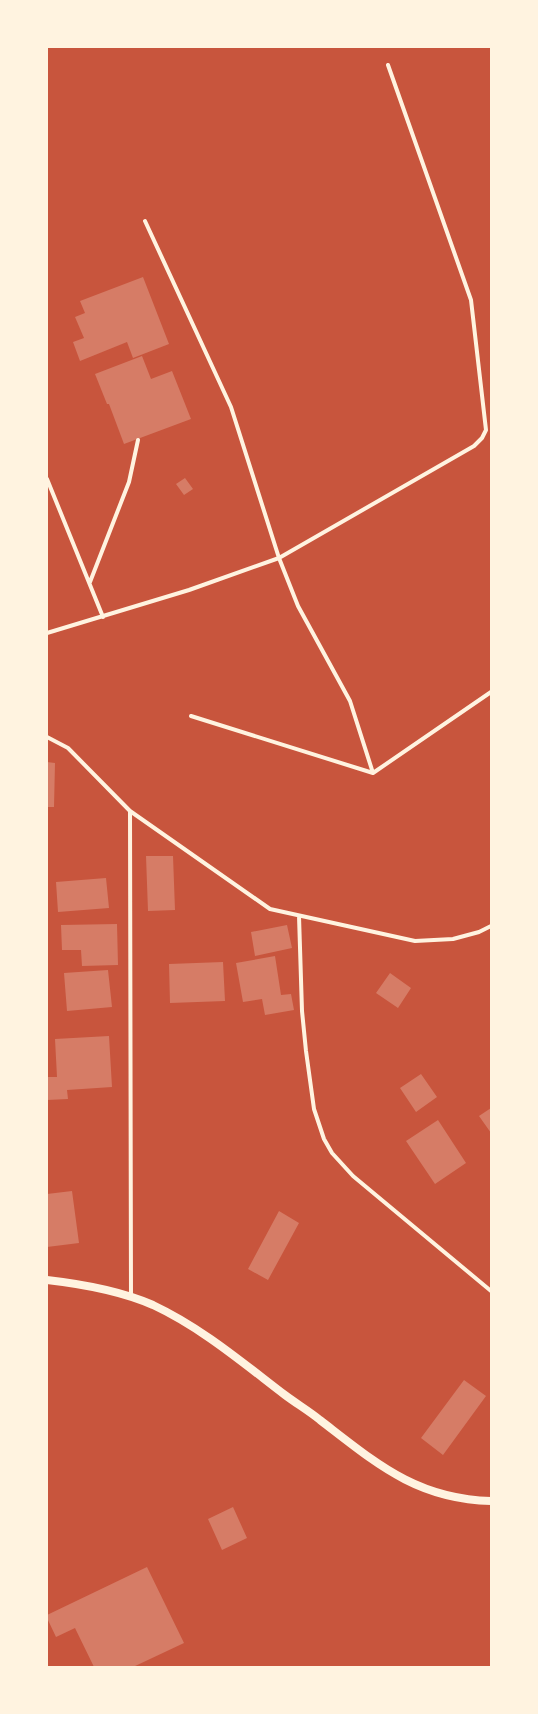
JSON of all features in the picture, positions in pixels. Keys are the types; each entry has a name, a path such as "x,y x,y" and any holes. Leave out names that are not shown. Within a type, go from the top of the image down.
{"main road":[{"path":"47,1280 105,1290 153,1305 197,1330 261,1375 363,1454 392,1474 418,1487 449,1497 491,1501"}],"street":[{"path":"47,633 189,590 279,558 474,446 482,438 486,430 471,300 388,65"},
{"path":"145,220 231,407 279,558 298,606 350,701 373,773"},
{"path":"90,582 129,482 138,440"},
{"path":"47,478 103,617"},
{"path":"373,773 491,692"},
{"path":"191,716 373,773"},
{"path":"47,737 68,748 130,811 270,908 299,916 415,941 453,939 479,932 491,926"},
{"path":"130,811 131,1297"},
{"path":"299,916 302,1011 306,1052 314,1109 324,1139 332,1153 353,1176 491,1291"}],"building":[{"path":"143,277 169,344 133,358 127,342 80,361 73,342 84,338 75,317 85,313 80,301"},
{"path":"142,356 151,379 172,371 191,419 124,444 109,404 107,404 95,374"},
{"path":"185,478 193,489 184,495 176,484"},
{"path":"47,762 55,763 54,807 47,807"},
{"path":"146,856 173,856 175,910 148,911"},
{"path":"106,878 109,908 58,912 56,882"},
{"path":"117,924 118,965 82,966 81,950 62,950 61,925"},
{"path":"287,925 292,948 255,956 251,932"},
{"path":"275,956 281,995 291,994 294,1010 265,1015 262,999 243,1002 236,963"},
{"path":"223,962 225,1001 170,1003 169,964"},
{"path":"108,970 112,1007 67,1011 64,973"},
{"path":"390,973 411,988 398,1008 376,993"},
{"path":"109,1036 112,1087 67,1090 68,1099 47,1100 47,1077 57,1077 55,1039"},
{"path":"421,1074 437,1097 416,1112 400,1088"},
{"path":"491,1108 491,1133 479,1116"},
{"path":"438,1120 466,1163 435,1184 406,1141"},
{"path":"72,1191 79,1243 47,1247 47,1194"},
{"path":"279,1211 299,1223 268,1280 248,1269"},
{"path":"464,1380 486,1396 443,1455 421,1438"},
{"path":"233,1507 247,1538 222,1550 208,1519"},
{"path":"147,1567 184,1643 133,1667 94,1667 75,1628 56,1637 47,1615"}]}
